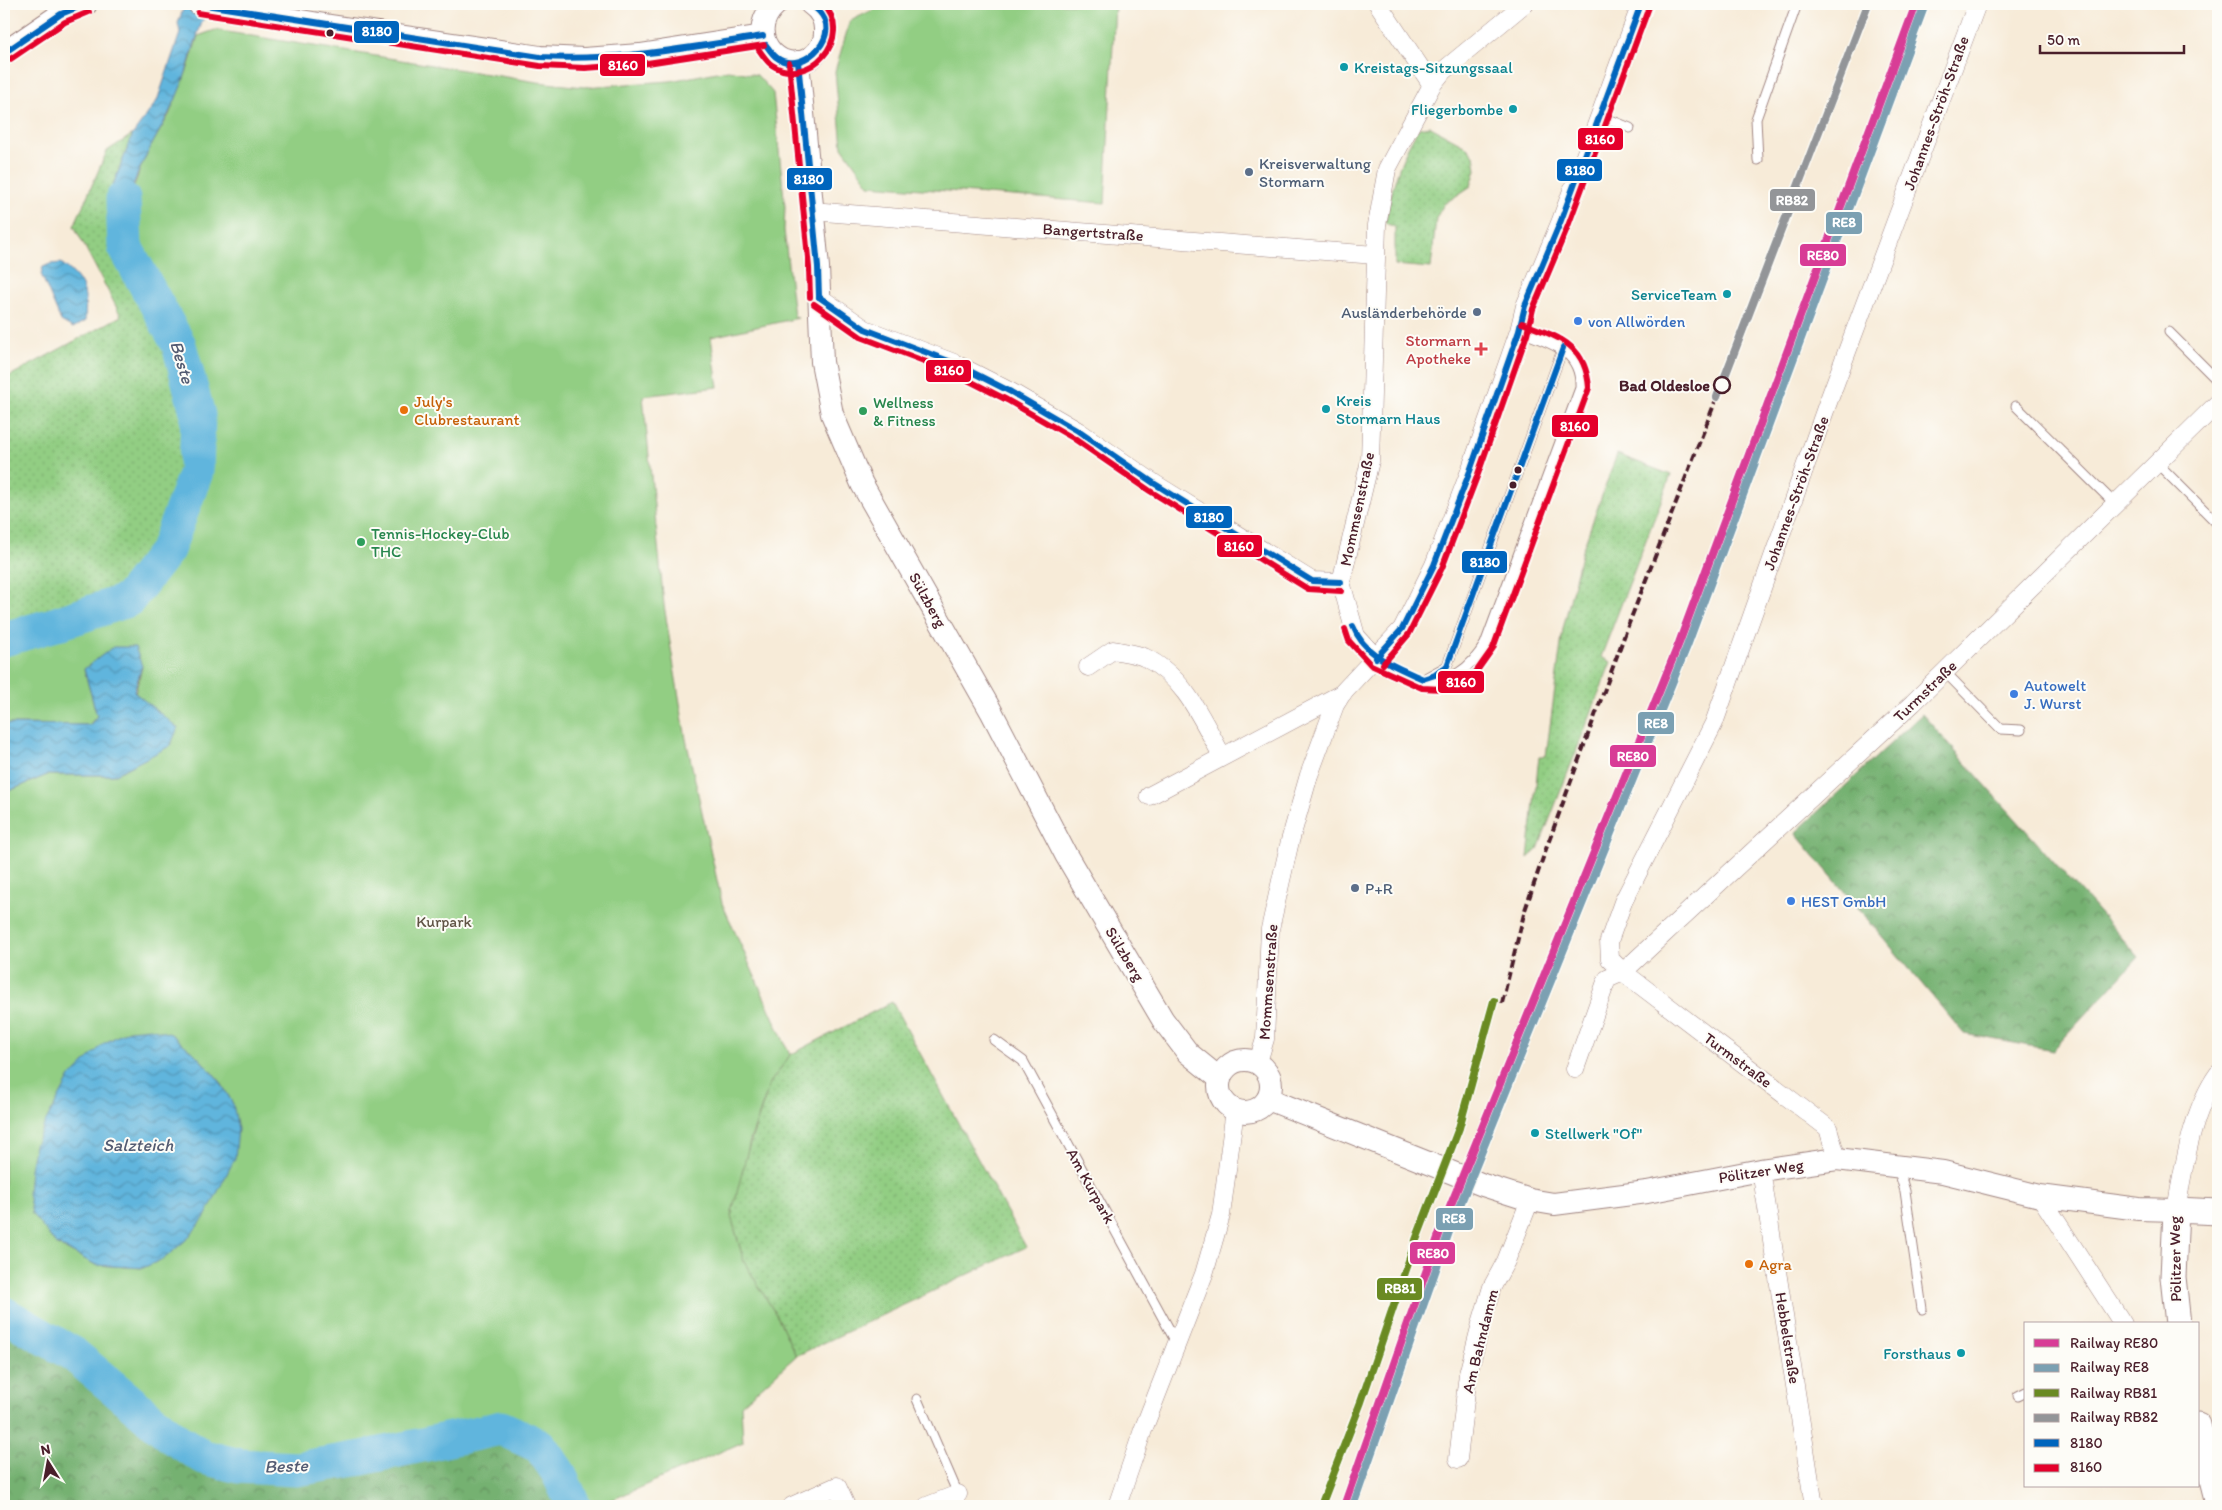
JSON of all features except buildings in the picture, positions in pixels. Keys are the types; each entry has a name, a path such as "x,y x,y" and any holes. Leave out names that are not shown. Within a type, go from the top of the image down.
{"main road":[{"path":"2176,1210 2218,1212"},
{"name":"Pölitzer Weg","path":"2176,1210 2173,1277 2178,1322"},
{"path":"2200,1434 2218,1504"}],"street":[{"path":"4,53 61,14 86,4"},
{"path":"199,4 540,57 584,59 640,55 763,36"},
{"path":"776,4 769,10 764,19 763,36 768,49 776,57 785,61 798,62 806,60 815,54 822,46 826,36 826,26 820,6"},
{"path":"1378,4 1432,86"},
{"name":"Mommsenstraße","path":"1258,1062 1265,1039 1270,929 1288,850 1309,775 1335,705 1344,692 1376,658 1356,636 1341,582 1370,461 1375,255 1377,225 1387,169 1432,86 1443,71 1524,4"},
{"path":"1376,658 1402,629 1434,565 1470,471 1519,331 1525,306 1560,223 1641,4"},
{"name":"Johannes-Ströh-Straße","path":"1623,972 1610,959 1610,941 1623,902 1714,723 1827,405 1976,4"},
{"name":"Sülzberg","path":"798,62 811,211 818,267 822,362 832,414 862,484 991,711 1066,856 1163,1020 1188,1052 1220,1079"},
{"name":"Bangertstraße","path":"811,211 1375,255"},
{"path":"819,297 865,329 954,363 1078,430 1155,484 1312,581 1341,582"},
{"name":"Turmstraße","path":"1575,1069 1607,979 1623,972 1945,672 2218,403"},
{"path":"1088,667 1113,650 1143,656 1177,679 1199,713 1222,756"},
{"path":"1149,796 1344,692"},
{"name":"Turmstraße","path":"1623,972 1828,1128 1837,1159"},
{"path":"1250,1059 1258,1062 1270,1074 1272,1082 1268,1099 1264,1105 1250,1112 1235,1110 1228,1106 1220,1094 1220,1079 1228,1066 1235,1061 1250,1059"},
{"path":"2176,1210 2194,1129 2207,1089 2218,1074"},
{"name":"Pölitzer Weg","path":"1268,1099 1483,1185 1530,1200 1554,1204 1647,1192 1761,1170 1837,1159 1943,1172 2040,1196 2139,1209 2176,1210"},
{"path":"1116,1506 1176,1342 1204,1274 1221,1215 1235,1110"},
{"name":"Hebbelstraße","path":"1761,1170 1814,1506"},
{"path":"2040,1196 2122,1322"},
{"name":"Am Bahndamm","path":"1458,1459 1468,1374 1482,1320 1492,1287 1506,1261 1530,1200"},
{"path":"792,1506 837,1486 846,1506"},
{"path":"927,1506 958,1494"}],"lane":[{"path":"1758,160 1756,119 1797,4"},
{"path":"1601,116 1630,128"},
{"path":"1376,658 1422,679 1441,680 1454,676 1470,666 1485,644 1580,388 1580,377 1576,365 1563,348 1519,331"},
{"path":"2169,332 2218,381"},
{"path":"1422,679 1435,675 1447,666 1563,348"},
{"path":"2016,406 2116,504"},
{"path":"2158,464 2218,524"},
{"path":"1945,672 2002,729 2021,730"},
{"name":"Am Kurpark","path":"994,1040 1023,1061 1176,1342"},
{"path":"1897,1166 1905,1191 1922,1309"},
{"path":"917,1399 958,1494"}],"green space":[{"path":"885,4 1115,4 1105,203 869,185 842,147 835,71 850,21"},
{"name":"Kurpark","path":"215,30 537,82 584,87 670,81 728,70 757,75 773,93 785,207 784,230 794,316 798,318 711,337 718,387 643,396 664,605 686,739 722,903 790,1055 770,1083 750,1141 731,1216 744,1262 778,1318 796,1356 741,1405 743,1442 598,1506 574,1506 558,1472 540,1446 501,1428 362,1458 296,1469 239,1466 204,1457 175,1439 73,1354 4,1314 4,793 47,775 114,775 142,667 84,669 97,716 89,725 7,724 4,726 4,639 128,600 167,549 196,472 198,415 179,345 125,247 128,202 145,156 169,115 188,68 198,36","holes":["129,1030 195,1054 220,1081 233,1104 143,1268 96,1265 56,1244 50,1235 70,1077 103,1044"]},
{"path":"1429,126 1464,145 1474,155 1476,170 1471,186 1444,204 1436,218 1431,268 1395,265 1395,227 1385,223 1390,198 1401,162 1412,139 1419,128"},
{"path":"133,134 113,185 107,215 110,238 125,247 179,345 198,415 196,472 167,550 128,600 4,639 4,379 121,316 74,226 107,151"},
{"path":"1617,454 1671,475 1601,657 1611,662 1538,849 1528,858 1539,756 1546,756 1563,629 1582,551"},
{"path":"1922,714 2139,957 2053,1050 1964,1034 1795,833"},
{"path":"892,1002 1026,1247 796,1356 778,1318 744,1262 731,1216 740,1174 770,1083 790,1055"},
{"path":"4,1314 73,1354 175,1439 204,1457 454,1439 501,1428 540,1446 558,1472 574,1506 4,1506"}],"water":[{"path":"185,4 211,4 198,34 175,101 133,186 126,212 125,247 110,238 107,215 113,185 133,134 157,101 180,33 178,23"},
{"path":"61,263 80,281 85,294 85,321 73,328 61,321 41,274 43,267"},
{"path":"113,647 135,647 142,666 134,692 178,728 170,746 114,775 47,775 4,793 4,726 6,724 90,725 97,716 84,669"},
{"name":"Salzteich","path":"150,1028 171,1034 195,1054 220,1081 233,1104 238,1129 235,1158 205,1217 187,1239 165,1258 143,1268 96,1265 56,1244 32,1214 28,1193 35,1145 70,1077 103,1044 129,1030"}],"waterway":[{"name":"Beste","path":"4,639 128,600 167,550 196,472 198,415 179,345 125,247 123,199"},
{"name":"Beste","path":"4,1314 73,1354 175,1439 204,1457 239,1466 296,1469 362,1458 501,1428 540,1446 558,1472 574,1506"}],"railway":[{"path":"1502,1003 1525,910 1546,849 1628,626 1717,397"}],"rail line":[{"name":"RB82","path":"1717,397 1868,4"},
{"name":"RE80","path":"1344,1506 1441,1229 1679,643 1916,4"},
{"name":"RE8","path":"1353,1506 1449,1232 1687,646 1924,7"},
{"name":"RB81","path":"1322,1503 1361,1402 1416,1240 1459,1128 1494,1001"}],"transit line":[{"name":"8180","path":"4,53 61,14 86,4"},
{"name":"8180","path":"199,4 540,57 569,58 625,55 763,36"},
{"name":"8180","path":"766,45 775,56 785,62 805,59 814,52 826,35 826,25 822,15 811,4"},
{"name":"8160","path":"759,50 770,64 786,71 800,70 813,65 823,56 831,44 834,31 832,17 823,4"},
{"name":"8180","path":"1376,658 1402,629 1434,565 1470,471 1519,331 1525,306 1560,223 1641,4"},
{"name":"8160","path":"1383,664 1409,634 1442,568 1478,474 1527,334 1533,309 1568,226 1649,7"},
{"name":"8160","path":"9,60 65,22 89,12"},
{"name":"8160","path":"198,13 540,66 585,68 641,64 764,45"},
{"name":"8180","path":"798,62 818,267 819,297"},
{"name":"8160","path":"789,63 809,268 810,297"},
{"name":"8180","path":"819,297 865,329 954,363 1011,392 1078,431 1155,484 1312,581 1341,582"},
{"name":"8160","path":"814,304 861,337 950,371 1007,400 1073,438 1150,491 1308,589 1341,591"},
{"name":"8160","path":"1345,629 1349,641 1371,665 1422,688 1442,689 1458,684 1476,672 1493,648 1589,388 1587,373 1582,361 1568,344 1522,323"},
{"name":"8180","path":"1353,626 1358,637 1373,653 1392,665 1423,679 1435,675 1447,666 1563,348"}],"place":[{"name":"Kreistags-Sitzungssaal","path":"1344,67"},
{"name":"Fliegerbombe","path":"1513,109"},
{"name":"Kreisverwaltung Stormarn","path":"1249,172"},
{"name":"ServiceTeam","path":"1727,294"},
{"name":"Ausländerbehörde","path":"1477,312"},
{"name":"von Allwörden","path":"1578,321"},
{"name":"Stormarn Apotheke","path":"1481,349"},
{"name":"Bad Oldesloe","path":"1722,385"},
{"name":"Kreis Stormarn Haus","path":"1326,409"},
{"name":"July's Clubrestaurant","path":"404,410"},
{"name":"Wellness & Fitness","path":"863,411"},
{"name":"Tennis-Hockey-Club THC","path":"361,542"},
{"name":"Autowelt J. Wurst","path":"2014,694"},
{"name":"P+R","path":"1355,888"},
{"name":"HEST GmbH","path":"1791,901"},
{"name":"Stellwerk \"Of\"","path":"1535,1133"},
{"name":"Agra","path":"1749,1264"},
{"name":"Forsthaus","path":"1961,1353"}]}
